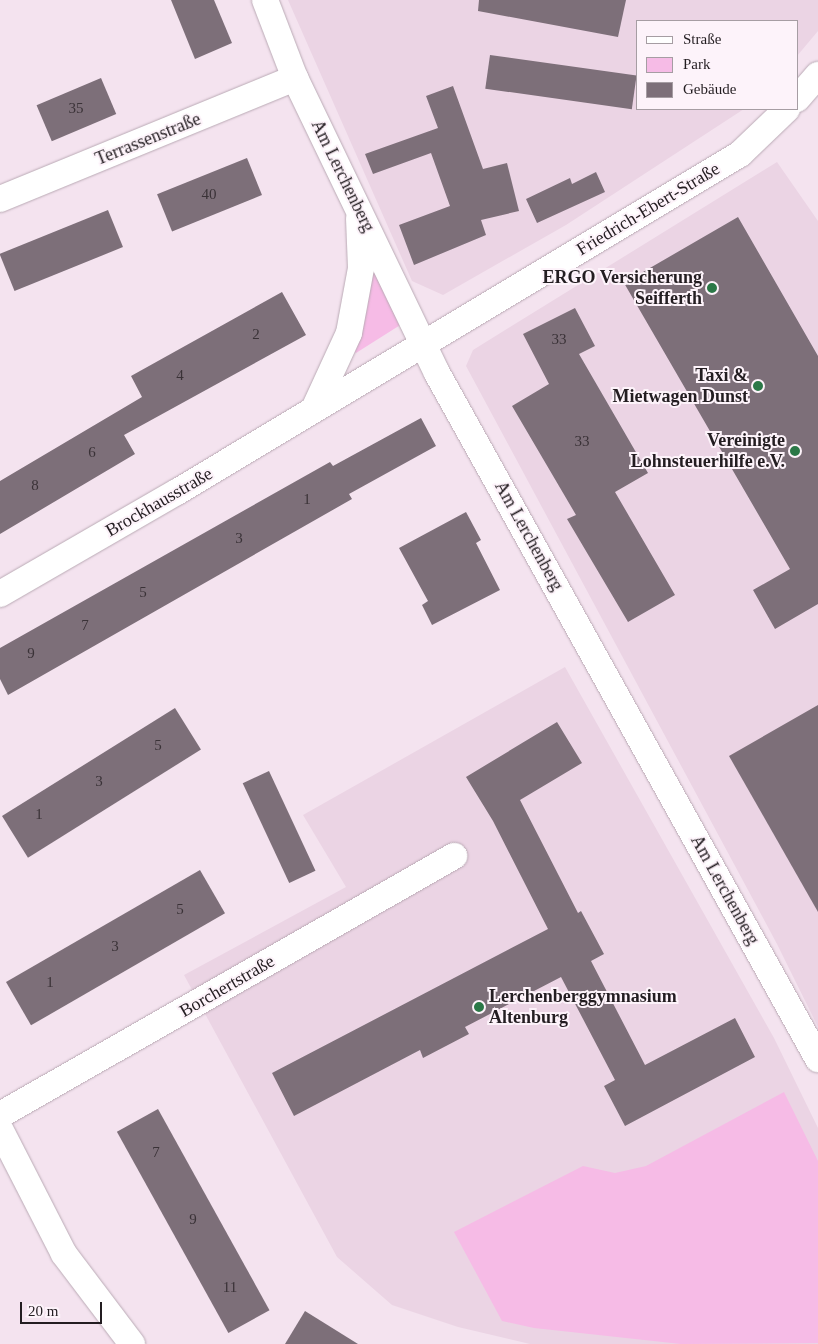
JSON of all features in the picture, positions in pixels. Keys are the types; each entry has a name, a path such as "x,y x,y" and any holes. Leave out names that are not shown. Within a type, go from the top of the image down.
{"street":[{"name":"Am Lerchenberg","path":"265,0 295,78 423,344 818,1059"},
{"path":"798,98 818,75"},
{"name":"Terrassenstraße","path":"0,199 295,78"},
{"name":"Friedrich-Ebert-Straße","path":"423,344 740,154 786,110"},
{"path":"315,407 349,333 361,268 358,207"},
{"name":"Brockhausstraße","path":"0,594 423,344"},
{"name":"Borchertstraße","path":"0,1115 454,856"},
{"path":"0,1129 64,1254 132,1344"}],"shaded area":[{"path":"288,0 818,0 818,31 798,55 798,20 636,20 636,110 742,110 566,225 443,295 412,281"},
{"path":"777,162 818,221 818,1027 777,944 466,366 473,350"},
{"name":"Lerchenberggymnasium Altenburg","path":"565,667 774,1038 818,1128 818,1344 530,1344 458,1327 392,1305 337,1257 184,975 346,887 303,815"}],"green space":[{"path":"372,262 405,322 356,353 353,350 367,309"},
{"path":"784,1092 818,1161 818,1343 681,1344 534,1328 502,1321 454,1232 583,1166 615,1173 646,1166"}],"building":[{"path":"171,0 214,0 232,43 195,59"},
{"path":"479,0 626,0 618,37 478,11"},
{"path":"490,55 636,76 632,109 485,89"},
{"path":"101,78 116,114 52,141 37,105"},
{"path":"453,86 483,169 507,163 519,211 481,220 486,235 414,265 399,225 450,206 431,153 373,174 365,154 438,128 426,96"},
{"path":"247,158 262,195 172,231 157,194"},
{"path":"596,172 605,192 537,223 526,199 570,178 572,184"},
{"path":"108,210 123,247 15,291 0,254"},
{"path":"738,217 818,356 818,604 775,629 753,590 790,569 624,283"},
{"path":"282,292 306,335 124,435 135,454 0,534 0,481 142,397 131,376"},
{"path":"575,308 595,346 579,354 648,473 615,492 675,595 628,622 567,519 576,515 512,406 549,384 523,334"},
{"path":"421,418 436,446 349,494 352,499 8,695 0,679 0,648 330,462 333,466"},
{"path":"466,512 481,540 476,543 500,590 432,625 422,605 428,601 399,548"},
{"path":"818,705 818,912 729,756"},
{"path":"175,708 201,750 28,858 2,816"},
{"path":"557,722 582,763 520,800 578,913 581,911 604,954 591,961 645,1065 735,1018 755,1057 625,1126 604,1086 615,1080 561,977 465,1027 469,1034 423,1058 420,1050 294,1116 272,1073 548,929 493,821 466,777"},
{"path":"269,771 315,871 289,883 243,783"},
{"path":"200,870 225,913 31,1025 6,982"},
{"path":"158,1109 270,1310 228,1333 117,1132"},
{"path":"305,1311 358,1344 285,1344"}],"place":[{"name":"ERGO Versicherung Seifferth","path":"712,288"},
{"name":"Taxi & Mietwagen Dunst","path":"758,386"},
{"name":"Vereinigte Lohnsteuerhilfe e.V.","path":"795,451"},
{"name":"Lerchenberggymnasium Altenburg","path":"479,1007"}]}
